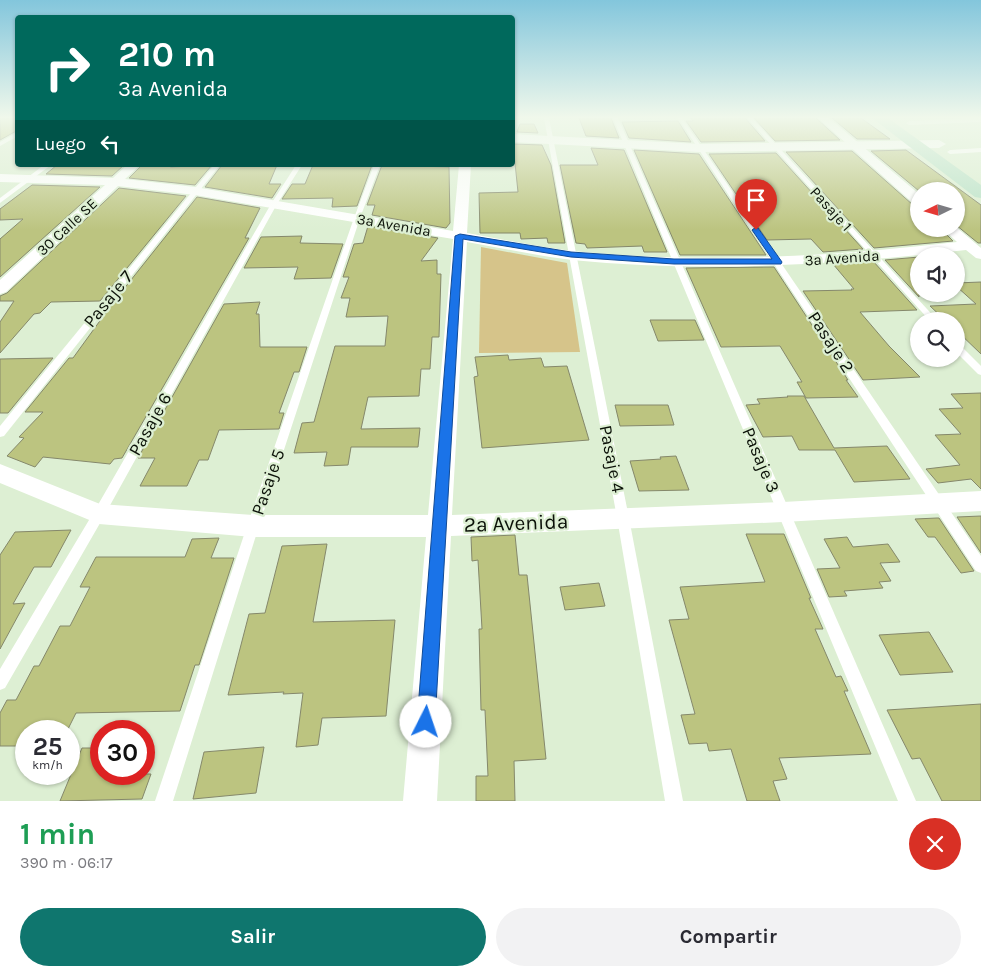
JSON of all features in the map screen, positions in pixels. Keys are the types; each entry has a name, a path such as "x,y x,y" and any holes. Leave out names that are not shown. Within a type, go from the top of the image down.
{"main road":[{"path":"930,155 981,193"},
{"path":"955,155 973,168"}],"street":[{"path":"866,155 910,193"},
{"name":"30 Calle SE","path":"0,289 132,167"},
{"path":"420,801 466,167"},
{"name":"3a Avenida","path":"0,178 115,182 195,191 571,255 674,261 778,262 873,256 969,245"},
{"path":"961,238 981,255"},
{"name":"2a Avenida","path":"0,473 99,514 253,526 440,526 783,512 981,501"}],"lane":[{"name":"Pasaje 4","path":"553,155 624,518 674,801"},
{"name":"Pasaje 3","path":"632,155 674,261 907,801"},
{"name":"Pasaje 2","path":"705,155 981,567"},
{"name":"Pasaje 1","path":"783,155 926,312"},
{"path":"0,201 45,167"},
{"name":"Pasaje 7","path":"0,433 215,167"},
{"name":"Pasaje 6","path":"0,683 99,514 274,204 298,167"},
{"name":"Pasaje 5","path":"164,801 253,526 375,167"},
{"path":"965,355 981,372"}],"shaded area":[{"path":"481,247 567,263 580,352 479,353"}],"building":[{"path":"515,155 547,155 551,165 565,243 548,243 547,238 521,239 520,233 480,233 479,193 518,192"},
{"path":"594,155 626,155 667,252 644,252 642,246 587,248 585,244 576,243 560,165 598,165"},
{"path":"636,155 700,155 766,255 680,255"},
{"path":"710,155 778,155 863,249 823,252 811,239 767,240"},
{"path":"789,155 857,155 910,202 910,238 950,238 953,241 874,248"},
{"path":"876,155 913,155 950,182 910,184"},
{"path":"55,167 122,167 112,176 46,174"},
{"path":"140,167 210,167 195,185 129,178"},
{"path":"220,167 276,167 269,184 281,184 272,198 205,187"},
{"path":"312,167 371,167 357,206 332,207 333,198 282,199 292,184 305,184"},
{"path":"381,167 449,167 450,223 446,228 372,215 375,205 367,205"},
{"path":"32,185 100,187 0,277 0,239 23,219 0,220 0,209"},
{"path":"119,188 186,196 100,301 51,302 40,313 34,314 0,353 0,322 14,301 0,301 0,296 7,293"},
{"path":"965,193 981,205 981,243 978,243 965,232"},
{"path":"197,197 260,208 245,238 249,238 122,458 114,459 110,464 43,457 35,467 7,456 24,438 19,437 43,412 25,412 69,358 73,358 115,300"},
{"path":"368,226 438,238 421,261 437,260 437,274 441,274 439,337 432,337 430,369 421,369 419,396 368,397 361,429 420,428 418,447 351,447 348,465 324,466 327,452 294,453 302,423 314,422 335,346 385,346 388,316 346,317 350,298 341,298 349,277 343,277 354,244 363,243"},
{"path":"302,236 300,243 343,244 331,278 294,279 298,267 244,268 261,237"},
{"path":"910,258 910,287 885,260"},
{"path":"873,261 917,310 860,312 889,346 920,377 863,380 803,291 854,289 833,264"},
{"path":"774,267 858,397 806,398 797,382 802,382 780,346 721,347 686,268"},
{"path":"981,282 981,354 965,339 965,312 936,312 930,306 976,304 965,294 965,283"},
{"path":"260,302 256,314 259,314 260,347 307,347 299,372 294,372 279,413 284,413 279,429 219,430 208,460 199,460 187,486 140,486 155,458 138,458 224,304"},
{"path":"650,320 695,320 704,340 658,341"},
{"path":"508,355 509,360 541,358 544,367 567,366 589,440 482,448 474,377 478,376 475,357"},
{"path":"53,358 8,413 0,413 0,359"},
{"path":"981,393 981,489 971,479 938,483 926,469 960,465 935,435 961,434 939,409 963,408 951,394"},
{"path":"804,396 834,448 887,446 910,479 854,482 835,450 799,450 792,436 763,437 746,405 760,404 757,399"},
{"path":"615,405 668,405 674,425 620,426"},
{"path":"676,456 689,490 639,491 630,461"},
{"path":"981,516 981,553 957,517"},
{"path":"939,518 974,571 961,573 935,537 928,537 915,519"},
{"path":"71,530 51,567 34,567 13,604 25,603 0,649 0,555 15,532"},
{"path":"746,534 784,534 823,629 815,629 836,677 841,676 848,691 844,691 871,754 779,758 787,779 773,781 780,801 747,801 731,749 709,751 707,743 689,744 681,715 695,714 669,620 689,619 680,587 765,582"},
{"path":"515,535 519,575 527,575 546,759 514,761 515,801 476,801 476,776 488,776 485,710 481,710 479,629 482,629 478,560 472,561 471,537"},
{"path":"847,537 853,547 888,544 900,562 880,563 891,581 879,582 883,588 844,591 847,596 829,597 817,569 840,568 824,539"},
{"path":"219,538 211,558 234,558 199,665 195,665 180,711 76,713 72,720 15,720 15,746 0,746 0,713 7,700 16,700 34,666 39,666 60,626 70,626 90,587 80,587 96,557 185,557 192,539"},
{"path":"327,544 313,622 395,620 386,716 322,718 318,745 296,747 303,693 283,694 284,692 228,695 249,614 265,613 282,546"},
{"path":"599,583 605,606 565,610 560,587"},
{"path":"929,632 953,672 900,675 879,635"},
{"path":"981,704 981,801 942,801 920,758 912,759 887,710"},
{"path":"264,747 256,793 193,799 204,752"},
{"path":"82,748 90,748 90,785 147,785 142,799 60,801 67,785 80,785 80,753"}],"route":[{"path":"426,722 460,236 571,255 674,261 778,262 756,230"}]}
